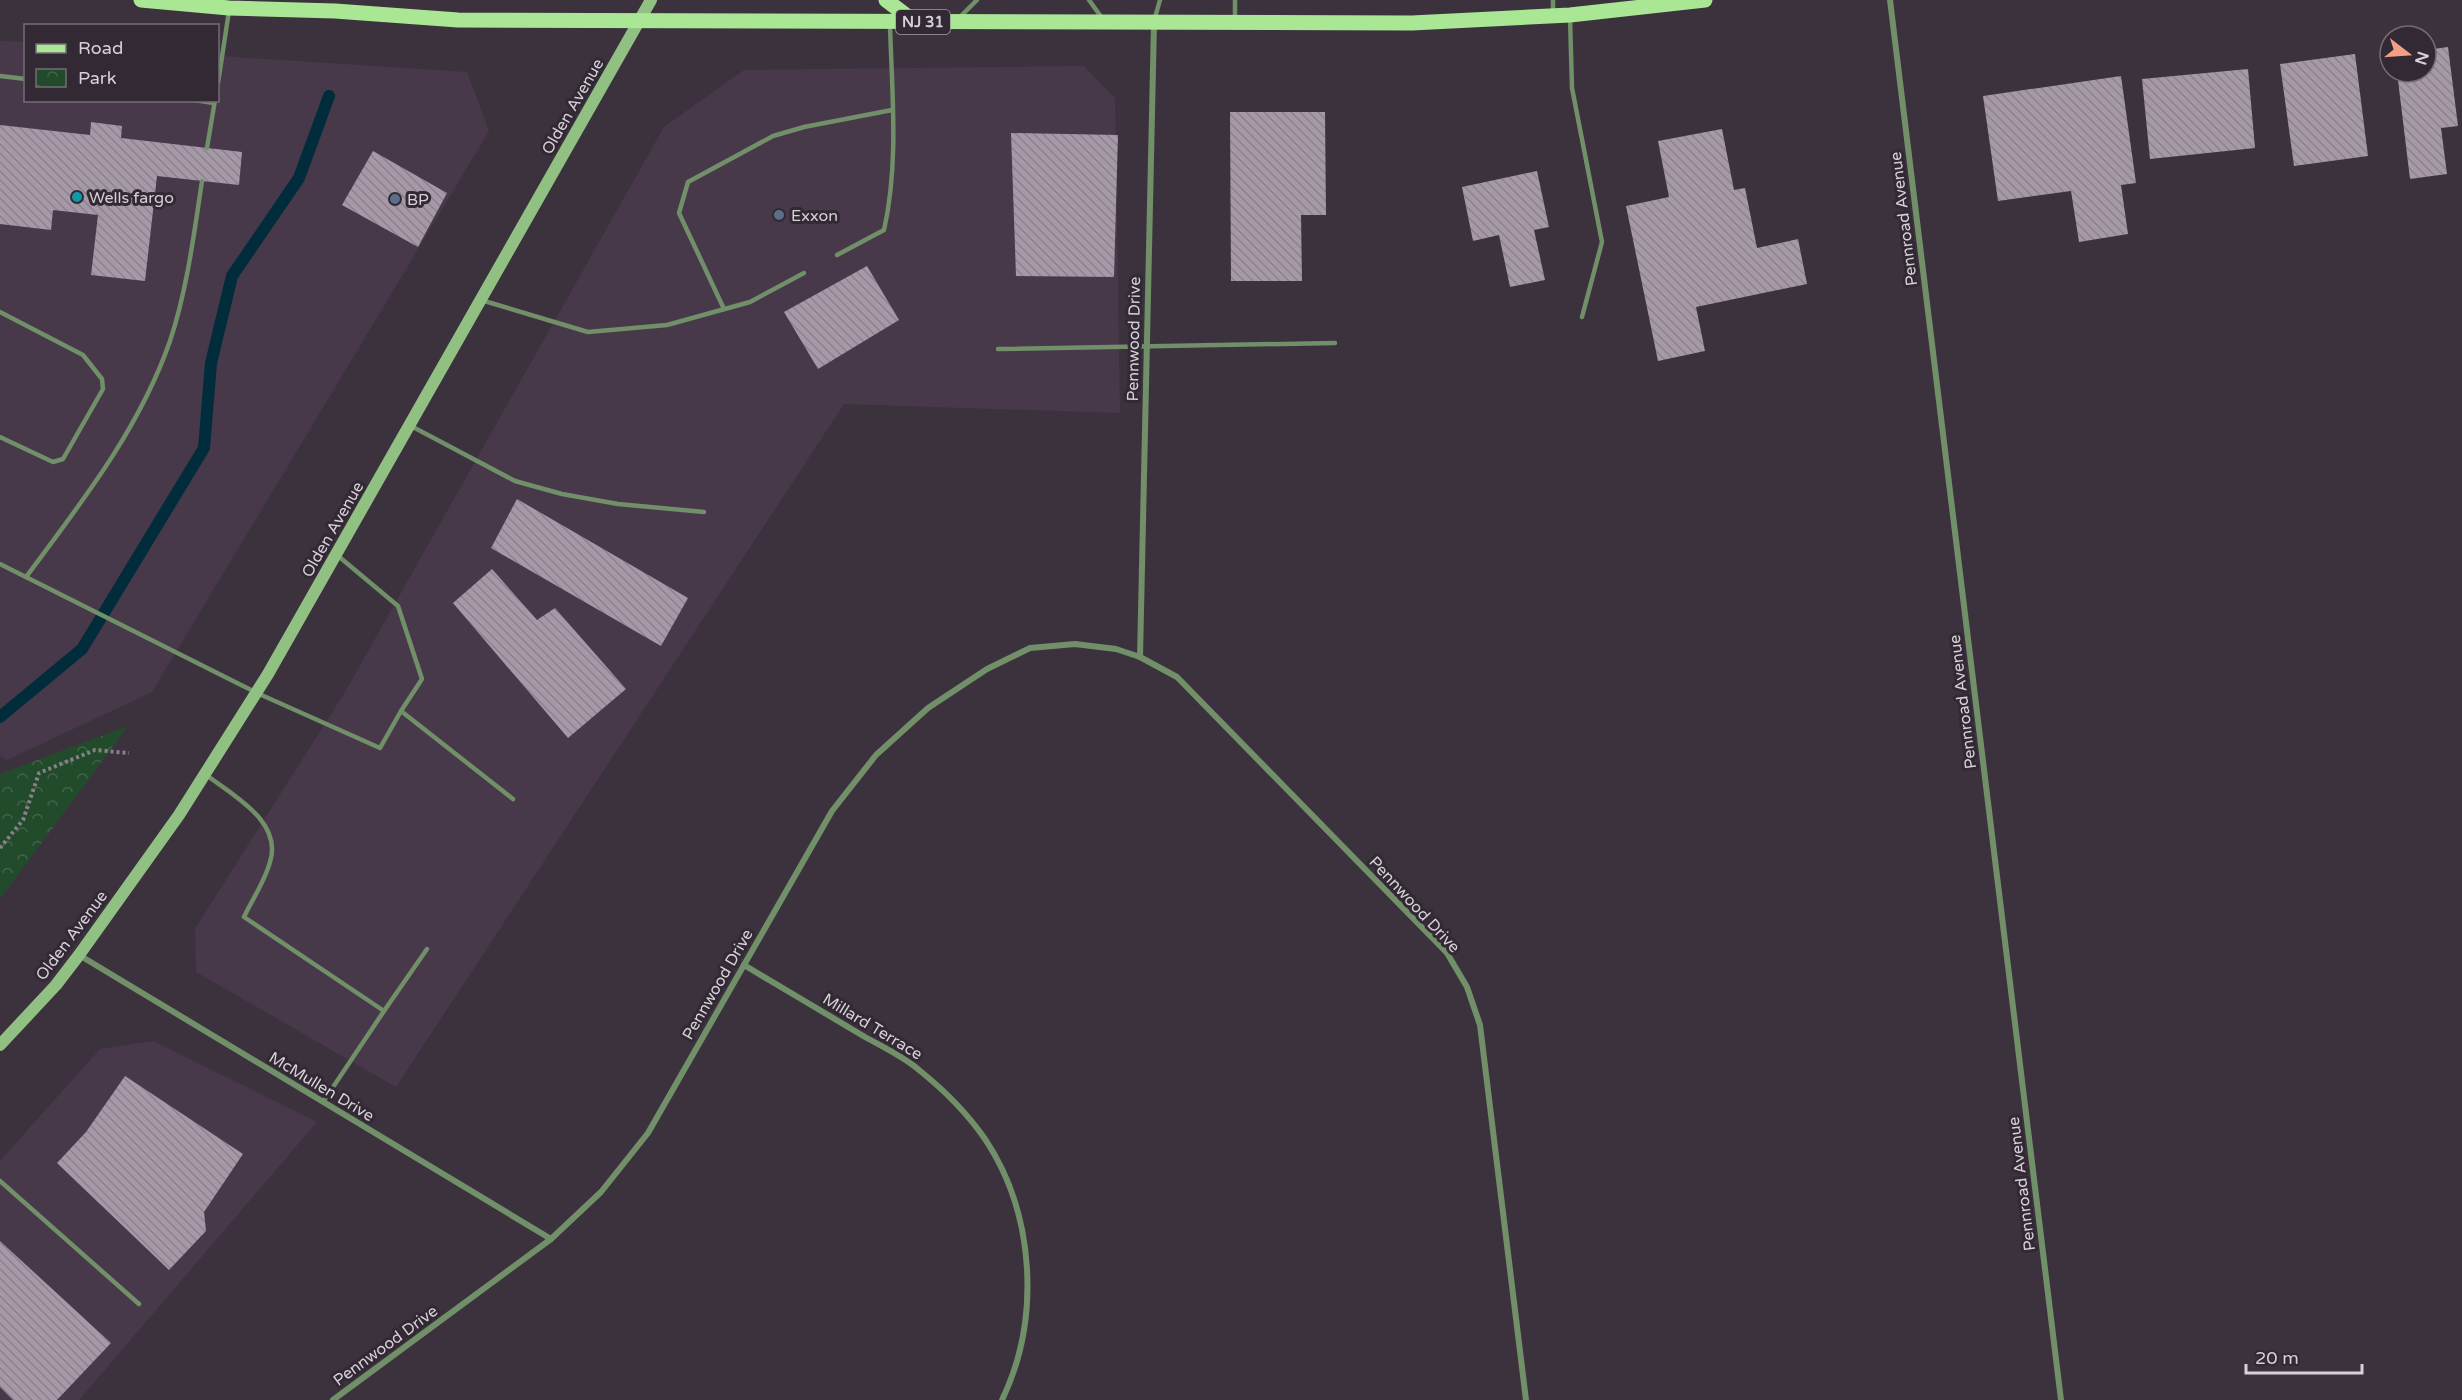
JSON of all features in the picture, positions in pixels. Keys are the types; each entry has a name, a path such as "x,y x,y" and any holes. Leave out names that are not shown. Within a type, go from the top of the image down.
{"main road":[{"name":"NJ 31","path":"141,0 229,8 335,10 458,20 1412,23 1570,15 1705,0"},
{"name":"Olden Avenue","path":"0,1045 56,985 79,955 179,815 257,693 651,0"},
{"path":"886,0 915,22"}],"street":[{"name":"Pennroad Avenue","path":"1890,0 2061,1400"},
{"name":"Pennwood Drive","path":"1140,657 1154,22"},
{"name":"Pennwood Drive","path":"333,1400 551,1239 601,1192 648,1133 832,811 876,755 928,708 987,669 1030,648 1075,644 1116,649 1140,657 1177,677 1447,953 1467,987 1480,1025 1526,1400"},
{"name":"McMullen Drive","path":"79,955 551,1239"},
{"name":"Millard Terrace","path":"744,964 917,1068 956,1103 985,1140 1007,1182 1020,1225 1028,1288 1023,1335 1012,1381 1002,1400"}],"lane":[{"path":"955,22 977,0"},
{"path":"1089,0 1105,22"},
{"path":"1154,22 1160,0"},
{"path":"1235,0 1235,22"},
{"path":"1553,0 1554,16"},
{"path":"219,76 229,8"},
{"path":"1570,15 1572,88 1602,242 1582,317"},
{"path":"837,255 884,230 892,196 890,21"},
{"path":"0,76 24,79"},
{"path":"207,148 214,102"},
{"path":"724,309 679,213 688,182 773,136 804,127 892,110"},
{"path":"26,577 111,461 145,401 170,340 183,288 202,181"},
{"path":"481,300 588,332 667,325 750,302 804,273"},
{"path":"0,312 83,355 102,380 103,389 63,459 53,462 0,437"},
{"path":"998,350 1335,343"},
{"path":"410,425 515,481 562,494 618,504 704,512"},
{"path":"0,564 257,693 380,748 422,679 398,606 337,555"},
{"path":"401,711 513,799"},
{"path":"205,774 258,815 270,837 271,861 244,917 384,1011"},
{"path":"323,1102 427,949"},
{"path":"0,1181 139,1304"}],"path":[{"path":"0,848 23,820 39,773 95,750 129,753"}],"shaded area":[{"path":"0,41 24,42 24,102 219,102 219,56 467,72 489,131 152,692 7,760 0,756"},
{"path":"1084,66 1115,98 1120,413 844,404 396,1087 196,972 195,929 345,692 664,127 744,70"},
{"path":"153,1041 317,1122 79,1400 0,1400 0,1161 100,1049"}],"green space":[{"path":"128,726 0,899 0,774"}],"building":[{"path":"2448,47 2458,126 2441,128 2447,174 2410,179 2398,84 2438,84 2438,48"},
{"path":"2355,54 2368,156 2294,166 2280,64"},
{"path":"2248,69 2255,148 2150,159 2142,79"},
{"path":"2121,76 2136,183 2121,185 2128,234 2079,242 2071,191 1998,201 1983,96"},
{"path":"1230,112 1325,112 1326,215 1301,215 1302,281 1231,281"},
{"name":"Wells fargo","path":"91,122 122,126 121,138 242,152 239,185 157,176 145,281 91,275 98,215 53,210 51,230 0,224 0,125 90,135"},
{"path":"1722,129 1734,190 1745,188 1757,248 1798,239 1807,284 1696,307 1705,351 1658,361 1626,206 1669,197 1658,141"},
{"path":"1011,133 1118,135 1114,277 1016,276"},
{"name":"BP","path":"373,151 447,193 418,247 342,205"},
{"path":"1537,171 1549,227 1534,230 1545,280 1510,287 1499,235 1473,241 1462,187"},
{"path":"867,266 899,320 818,369 784,312"},
{"path":"517,499 688,598 661,646 491,548"},
{"path":"492,569 537,620 555,608 626,689 568,738 453,603"},
{"path":"125,1076 243,1154 204,1212 206,1231 169,1270 57,1163 86,1132"},
{"path":"0,1241 111,1343 57,1400 13,1400 0,1387"}],"waterway":[{"path":"0,717 82,649 204,448 211,363 232,276 299,178 329,96"}],"place":[{"name":"Wells fargo","path":"77,197"},
{"name":"BP","path":"395,199"},
{"name":"Exxon","path":"779,215"}]}
